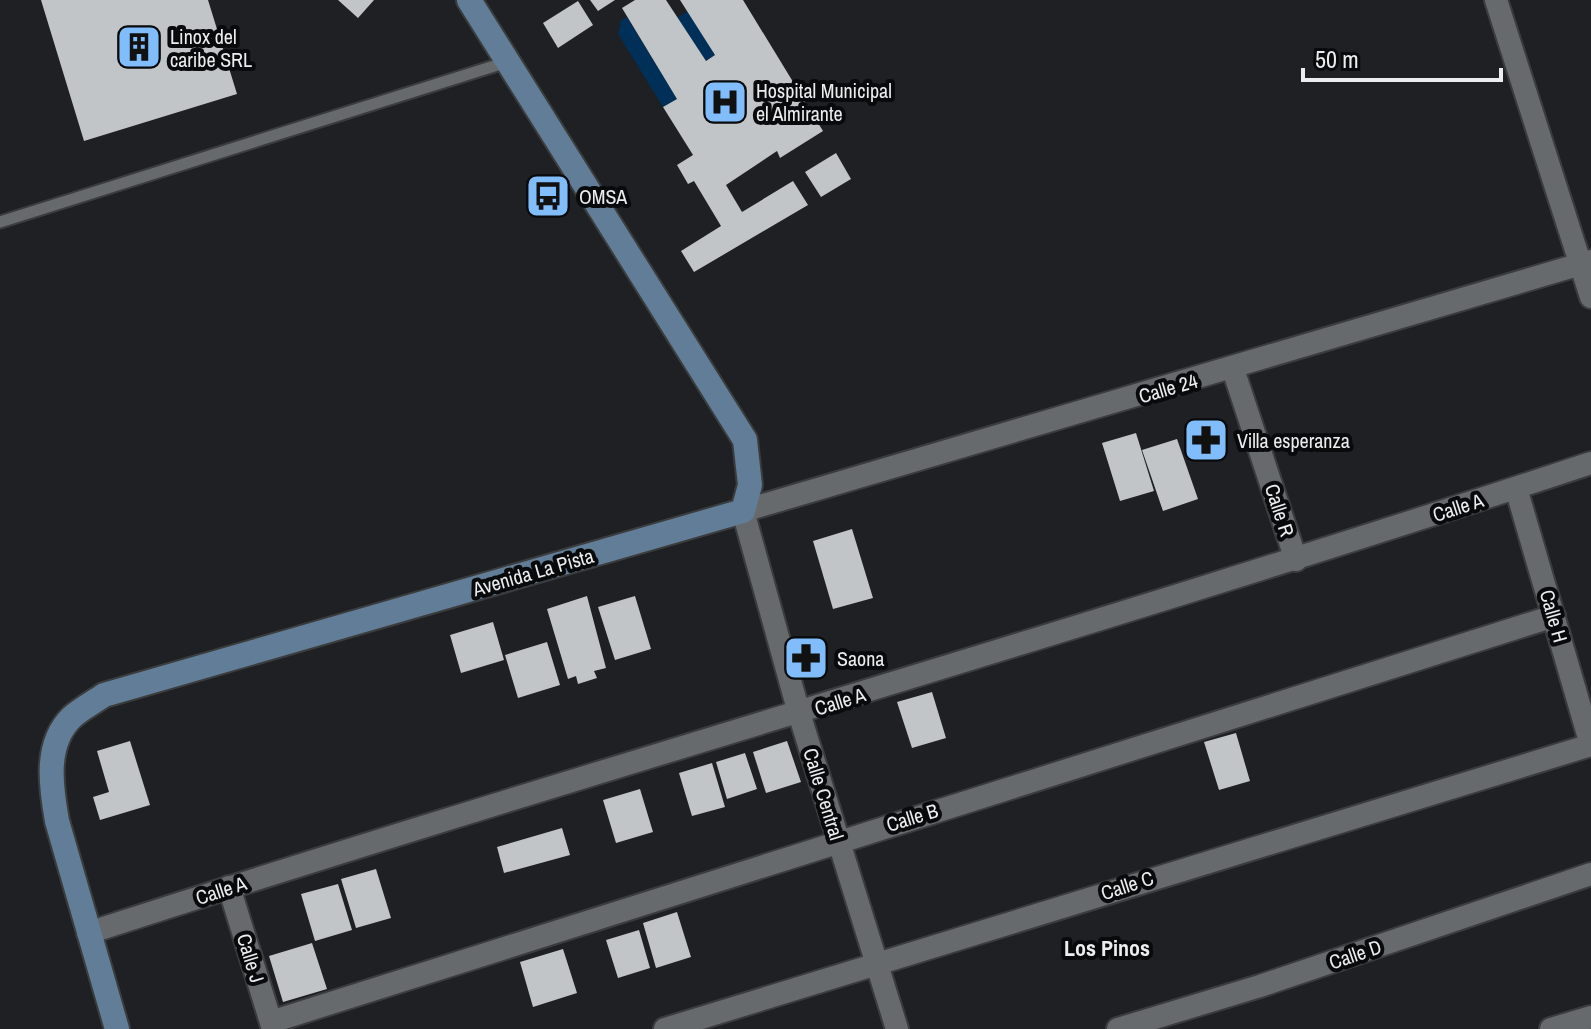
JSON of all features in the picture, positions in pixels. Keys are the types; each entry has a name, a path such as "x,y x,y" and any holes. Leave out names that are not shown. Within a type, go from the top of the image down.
{"main road":[{"path":"469,0 745,440 750,485 743,511"},
{"name":"Avenida La Pista","path":"117,1029 57,821 51,787 52,754 70,718 104,695 743,511"}],"street":[{"path":"1496,0 1585,263 1591,297"},
{"name":"Calle 24","path":"743,511 1585,263"},
{"name":"Calle R","path":"1233,369 1296,560"},
{"name":"Calle A","path":"88,933 1296,560 1591,463"},
{"name":"Calle H","path":"1516,488 1591,745"},
{"name":"Calle Central","path":"743,511 799,713 897,1029"},
{"name":"Calle B","path":"272,1026 839,840 1554,616"},
{"name":"Calle C","path":"665,1029 1591,745"},
{"name":"Calle D","path":"1118,1029 1260,986 1591,874"},
{"name":"Calle J","path":"229,887 272,1026"},
{"path":"1551,1029 1591,1017"}],"lane":[{"path":"0,222 508,61"}],"shaded area":[{"path":"688,11 715,55 706,61 676,18"},
{"path":"627,17 677,99 663,107 618,34 621,20"}],"building":[{"name":"Linox del caribe SRL","path":"41,0 208,0 237,94 84,141"},
{"path":"338,0 374,0 358,18"},
{"path":"590,0 615,0 598,11"},
{"path":"635,0 666,0 706,61 715,55 680,0 743,0 823,131 780,158 777,151 726,185 742,212 793,181 808,205 694,272 681,251 721,226 694,181 688,184 677,165 693,155 663,107 677,99 622,8"},
{"path":"578,1 593,25 558,48 543,23"},
{"path":"836,153 851,179 821,197 805,172"},
{"path":"1136,433 1154,491 1120,501 1102,443"},
{"path":"1177,439 1198,499 1163,511 1142,450"},
{"path":"852,529 873,598 833,609 813,541"},
{"path":"587,596 606,668 594,671 597,678 578,684 576,676 568,679 547,609"},
{"path":"635,596 651,649 615,660 598,607"},
{"path":"493,622 504,660 461,673 450,635"},
{"path":"547,642 560,685 518,698 505,655"},
{"path":"932,692 946,738 912,748 897,702"},
{"path":"1236,733 1250,781 1219,790 1204,742"},
{"path":"130,741 150,805 100,820 93,797 109,792 97,751"},
{"path":"787,741 801,782 766,793 753,752"},
{"path":"745,753 757,789 727,799 716,762"},
{"path":"712,763 725,807 692,816 679,773"},
{"path":"640,789 653,832 616,843 603,800"},
{"path":"562,828 570,855 504,873 497,847"},
{"path":"376,869 391,918 356,928 341,879"},
{"path":"338,884 352,930 315,941 301,894"},
{"path":"677,912 691,957 656,968 643,923"},
{"path":"639,930 650,968 618,978 606,940"},
{"path":"312,943 327,989 283,1002 269,956"},
{"path":"563,949 577,993 533,1007 520,962"}],"place":[{"name":"Linox del caribe SRL","path":"139,47"},
{"name":"Hospital Municipal el Almirante","path":"725,102"},
{"name":"OMSA","path":"548,196"},
{"name":"Villa esperanza","path":"1206,440"},
{"name":"Saona","path":"806,658"}],"district":[{"name":"Los Pinos","path":"1107,948"}]}
